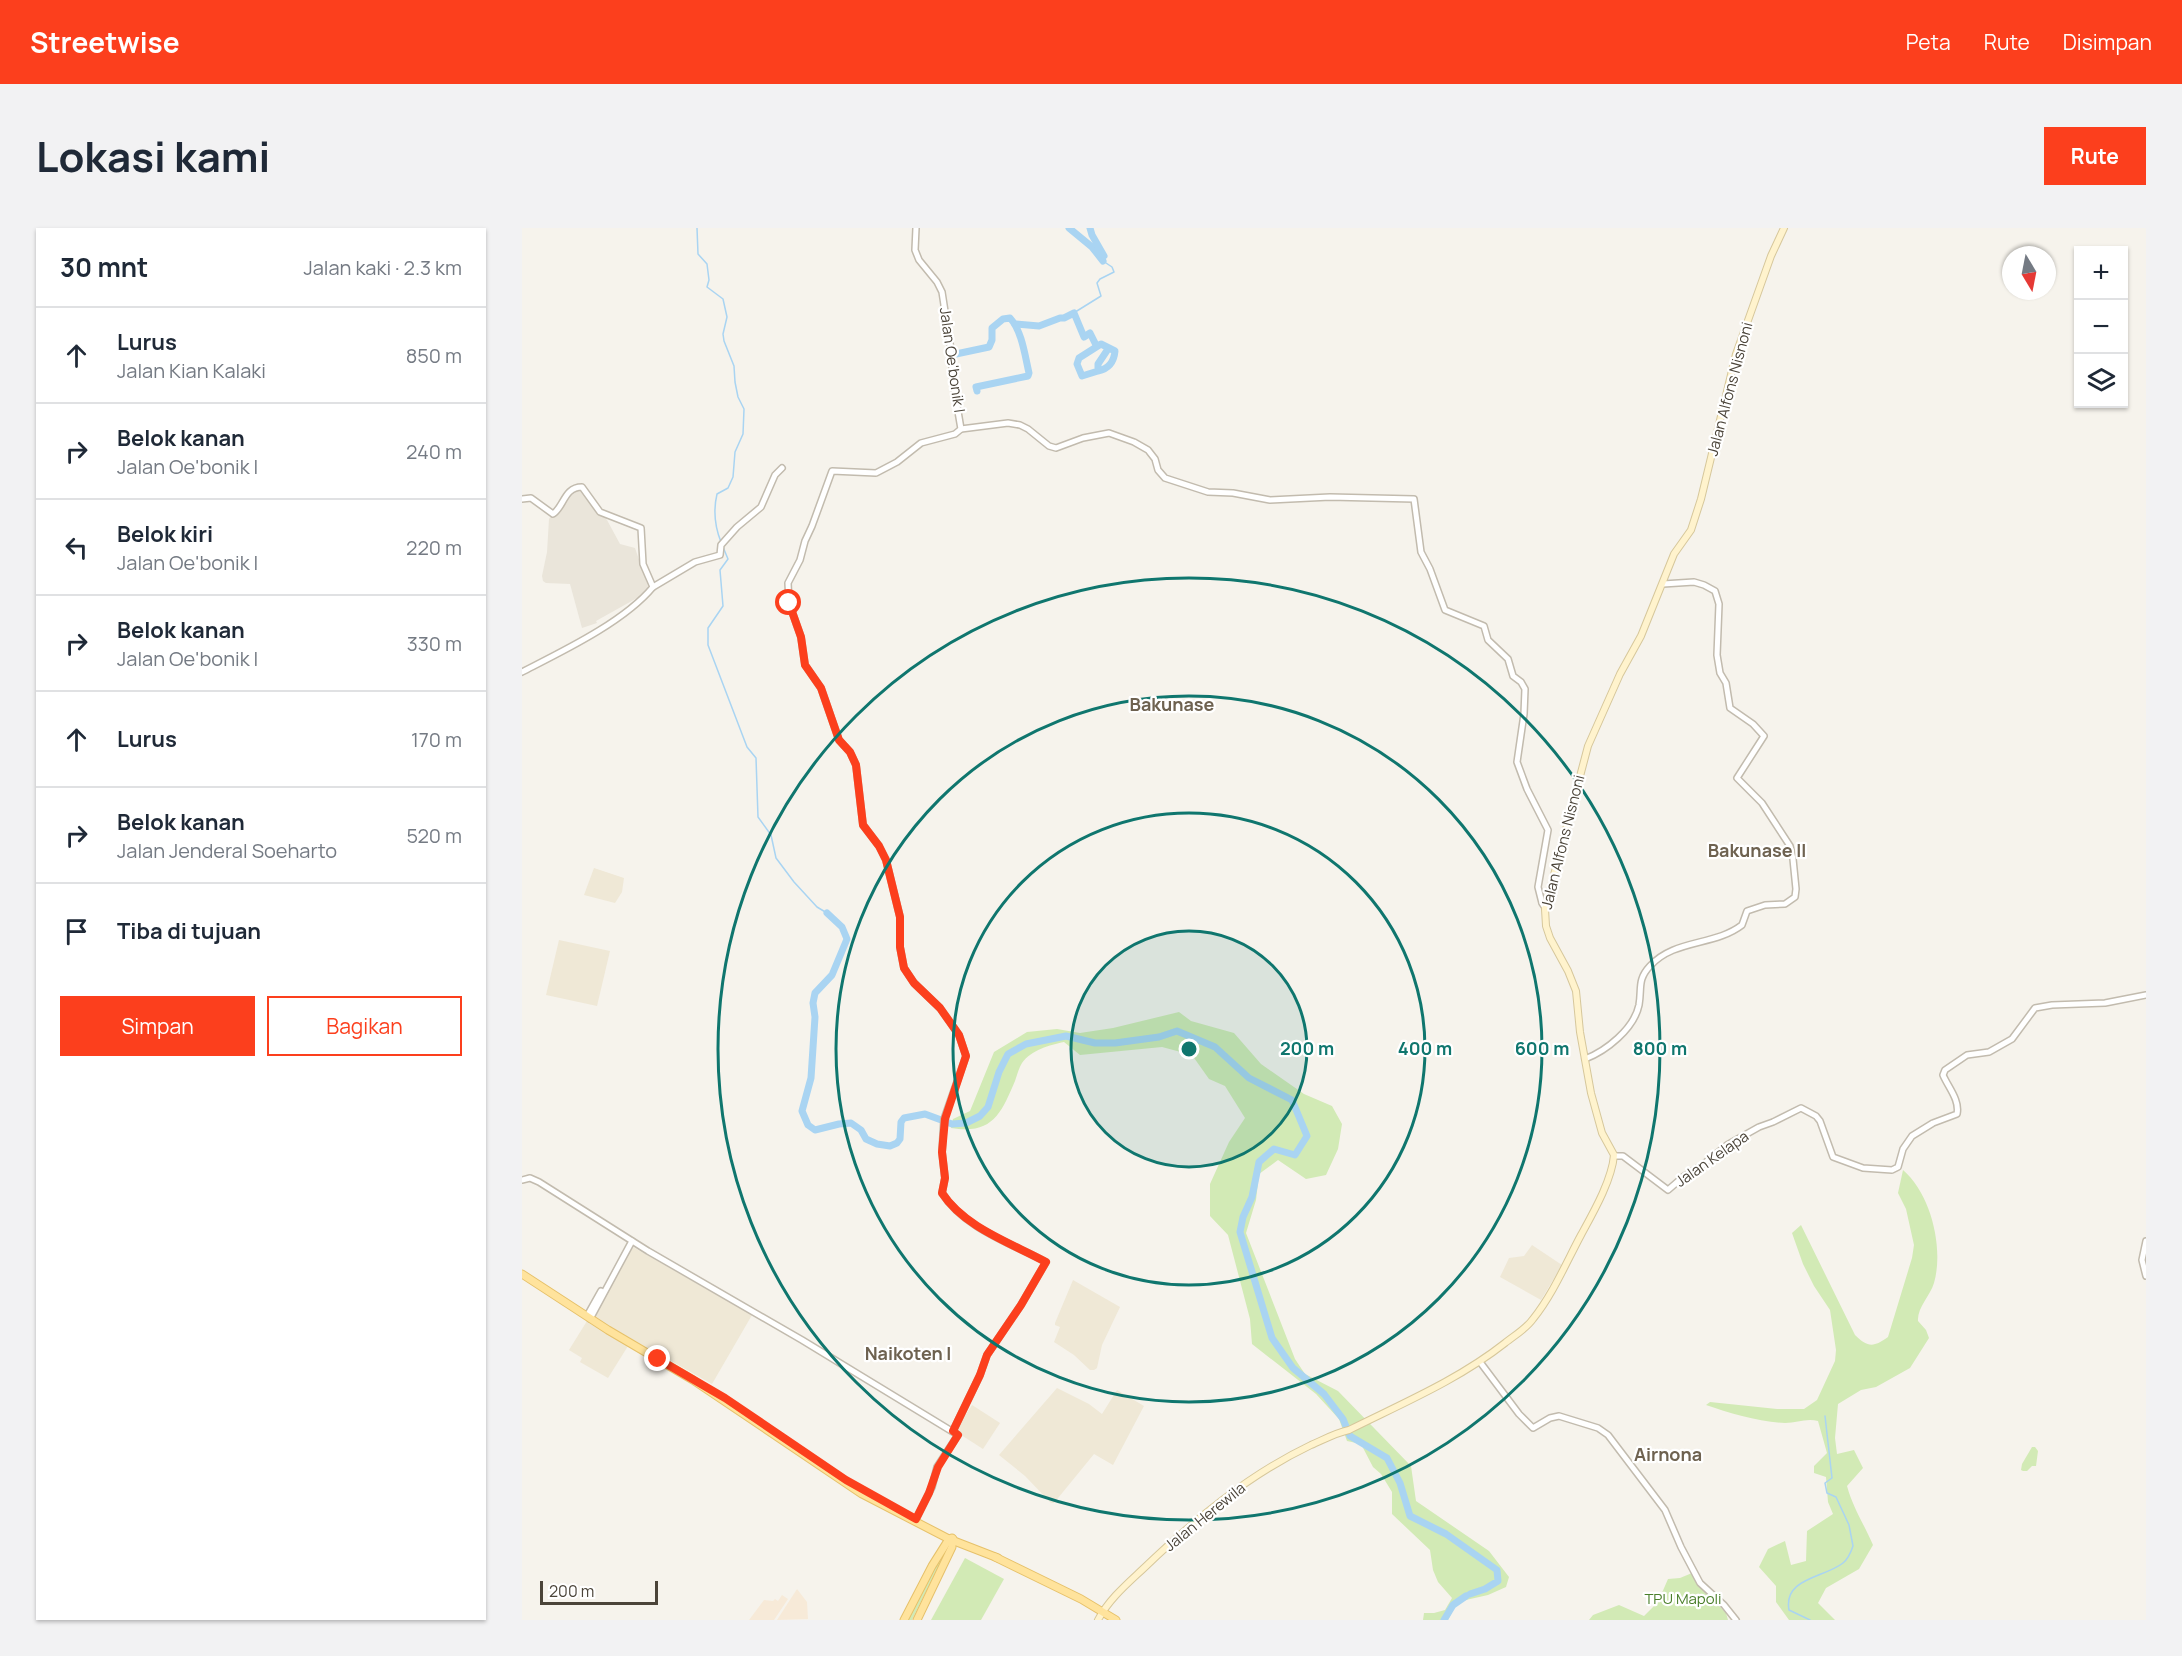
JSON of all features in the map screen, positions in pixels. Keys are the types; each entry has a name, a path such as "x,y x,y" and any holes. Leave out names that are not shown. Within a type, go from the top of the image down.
{"main road":[{"name":"Jalan Alfons Nisnoni","path":"1614,1156 1602,1133 1580,1032 1576,991 1550,938 1546,926 1546,909 1588,746 1620,674 1641,636 1674,554 1692,531 1736,354 1771,256 1784,228"},
{"path":"1480,1362 1520,1332 1535,1317 1588,1224 1601,1196 1614,1156"},
{"path":"522,1274 588,1318 719,1394 853,1488 1081,1599 1085,1598 1116,1620"},
{"name":"Jalan Herewila","path":"1098,1620 1103,1610 1173,1540 1265,1470 1295,1452 1349,1430 1433,1389 1480,1362"},
{"path":"773,1433 853,1484 952,1540 969,1545"},
{"path":"904,1620 932,1566 942,1533"},
{"path":"932,1566 952,1540"},
{"path":"917,1620 941,1572 952,1540"},
{"path":"941,1572 957,1549 969,1545"},
{"path":"1103,1610 1122,1620"}],"street":[{"name":"Jalan Oe'bonik I","path":"916,228 915,250 919,260 942,292 951,350 953,382 962,429 955,434 921,443 897,462 876,473 832,471 812,526 804,541 801,556 788,583 789,603 801,637 805,665 821,688 839,740 850,752 856,765 863,825 879,846 886,860 900,917 900,947 904,968 914,983 940,1008 959,1035 966,1058 945,1119 942,1152 945,1178 941,1191 948,1204 984,1229 1046,1262 1021,1305 987,1355 953,1431"},
{"path":"962,429 1008,423 1020,425 1049,446 1056,448 1083,438 1109,433 1148,450 1155,459 1158,470 1165,478 1208,492 1233,493 1270,500 1314,499 1330,496 1414,499 1421,552 1430,568 1446,611 1484,626 1488,640 1508,659 1514,676 1525,689 1524,714 1516,762 1548,830 1538,887 1546,909"},
{"path":"522,672 622,615 659,582 695,562 719,556 721,545 737,527 761,507 775,476 782,468"},
{"path":"522,499 531,498 553,514 565,496 581,486 600,512 641,528 643,564 653,587"},
{"path":"1585,1059 1609,1045 1631,1023 1639,1004 1640,980 1657,960 1675,949 1703,942 1741,927 1747,911 1765,905 1785,904 1793,899 1796,893 1790,846 1762,803 1737,778 1764,736 1728,704 1726,683 1720,674 1717,655 1718,598 1712,588 1694,582 1663,584"},
{"name":"Jalan Kelapa","path":"1614,1156 1623,1156 1668,1190 1727,1145 1801,1108 1818,1119 1833,1157 1863,1168 1887,1171 1896,1169 1903,1149 1912,1136 1933,1123 1957,1114 1955,1098 1943,1074 1945,1070 1967,1055 1986,1053 2013,1038 2030,1012 2036,1008 2052,1005 2105,1003 2146,995"},
{"path":"522,1180 530,1178 539,1182 631,1240 958,1435 938,1467 929,1493 916,1519"},
{"path":"588,1318 631,1240"},
{"path":"2146,1241 2142,1260 2146,1276"},
{"path":"1480,1362 1533,1428 1550,1418 1559,1416 1598,1428 1613,1440 1665,1510 1685,1556 1700,1582 1736,1620"}],"shaded area":[{"path":"579,487 607,520 620,544 635,548 648,586 646,593 596,621 597,623 582,628 570,584 546,583 542,576 547,552 549,519 567,496"},
{"path":"594,868 624,878 622,892 615,903 584,895"},
{"path":"559,940 610,951 597,1006 546,995"},
{"path":"1532,1245 1562,1265 1541,1300 1500,1277 1509,1258 1524,1256"},
{"path":"633,1247 752,1315 712,1384 593,1317"},
{"path":"1073,1280 1120,1307 1102,1345 1097,1368 1094,1370 1090,1370 1074,1355 1054,1342 1060,1327 1055,1323"},
{"path":"587,1321 628,1346 608,1378 580,1362 582,1358 569,1350"},
{"path":"1057,1388 1089,1404 1102,1414 1117,1390 1144,1406 1113,1465 1094,1454 1054,1503 1051,1503 1025,1476 999,1455"},
{"path":"972,1405 1000,1423 983,1449 955,1431"},
{"path":"797,1589 807,1602 808,1619 777,1620"},
{"path":"782,1595 788,1599 774,1620 749,1620 764,1600 778,1601"}],"green space":[{"path":"1179,1012 1191,1021 1234,1033 1261,1064 1304,1094 1332,1106 1342,1124 1338,1149 1326,1175 1306,1179 1278,1160 1259,1174 1256,1200 1246,1233 1295,1359 1305,1374 1338,1391 1411,1466 1416,1501 1489,1551 1509,1577 1506,1587 1488,1595 1457,1602 1448,1620 1423,1620 1424,1613 1445,1610 1452,1598 1438,1582 1433,1570 1430,1550 1392,1514 1392,1492 1381,1474 1373,1467 1361,1444 1347,1441 1339,1419 1316,1394 1252,1344 1250,1319 1228,1235 1210,1216 1210,1184 1229,1142 1245,1118 1225,1086 1209,1079 1192,1055 1162,1047 1080,1055 1064,1042 1041,1049 1026,1058 1005,1103 986,1125 965,1129 951,1128 953,1119 970,1111 994,1052 1027,1032 1057,1029 1080,1033 1113,1028"},
{"path":"1903,1170 1913,1180 1928,1207 1936,1238 1937,1269 1934,1283 1918,1316 1918,1321 1926,1330 1929,1338 1910,1368 1876,1387 1861,1390 1838,1404 1835,1438 1837,1454 1854,1450 1863,1468 1847,1486 1855,1509 1873,1545 1859,1569 1826,1588 1818,1603 1835,1620 1789,1620 1776,1602 1776,1586 1759,1567 1768,1549 1785,1541 1791,1565 1806,1561 1807,1531 1833,1514 1828,1502 1826,1477 1814,1473 1814,1466 1827,1453 1818,1421 1785,1423 1765,1421 1706,1405 1710,1402 1777,1409 1804,1409 1817,1400 1835,1361 1836,1350 1830,1310 1803,1264 1792,1233 1801,1225 1855,1335 1871,1345 1888,1337 1914,1245 1906,1209 1898,1193"},
{"path":"2032,1447 2038,1451 2036,1466 2023,1471 2021,1470 2022,1464"},
{"path":"948,1547 912,1620 905,1620 925,1581"},
{"path":"965,1558 1004,1579 981,1620 931,1620"},
{"name":"TPU Mapoli","path":"1692,1573 1695,1581 1726,1613 1728,1620 1589,1620 1593,1615 1619,1605 1644,1616 1658,1602 1668,1579 1680,1578"}],"waterway":[{"path":"697,228 698,254 707,264 709,280 707,287 723,299 727,317 723,334 724,341 734,366 738,397 744,409 743,434 735,452 733,477 728,488 717,494 715,519 721,542"},
{"path":"1069,228 1092,247 1103,261"},
{"path":"1090,228 1104,256"},
{"path":"1072,314 1101,296 1097,283 1114,272 1112,267 1103,261"},
{"path":"1015,324 1039,326 1074,313 1084,337 1090,333 1096,345"},
{"path":"956,354 989,347 992,340 992,328 1003,319 1010,318 1014,323 1022,344 1028,376 976,387 977,391"},
{"path":"1098,371 1110,364 1115,351 1101,344 1079,358 1077,364 1082,376 1098,371 1098,364 1108,349"},
{"path":"723,547 728,559 720,570 723,606 708,628 708,645 747,747 756,758 758,817 771,835 776,858 817,907 827,913"},
{"path":"827,913 842,927 847,939 832,975 815,993 813,1003 815,1017 811,1078 802,1111 808,1125 815,1130 851,1123 861,1130 866,1139 890,1146 900,1139 901,1122 904,1118 925,1114 952,1124 966,1123 980,1116 988,1107 999,1072 1008,1054 1026,1044 1066,1036 1095,1043 1115,1043 1159,1037 1177,1031 1215,1047 1249,1078 1292,1100 1307,1136 1295,1155 1274,1149 1259,1162 1252,1197 1243,1217 1240,1232 1272,1338 1293,1368 1324,1394 1343,1419 1350,1436 1387,1458 1400,1483 1410,1516 1446,1534 1497,1570 1498,1581 1470,1594"},
{"path":"1810,1620 1789,1610 1792,1591 1807,1580 1843,1563 1853,1546 1849,1525 1836,1497 1827,1493 1825,1483 1832,1478 1825,1416"},
{"path":"1444,1620 1453,1605 1466,1596"}],"district":[{"name":"Bakunase","path":"1172,705"},
{"name":"Bakunase II","path":"1757,851"},
{"name":"Naikoten I","path":"908,1354"},
{"name":"Airnona","path":"1668,1455"}],"route":[{"path":"658,1359 725,1398 846,1480 916,1519 932,1487 938,1467 958,1435 953,1431 987,1355 1021,1305 1046,1262 964,1217 948,1204 941,1191 945,1178 942,1141 945,1119 966,1056 959,1035 940,1008 914,983 904,968 900,947 900,917 885,855 861,820 856,765 850,752 839,740 821,688 805,665 801,637 789,603"}]}
